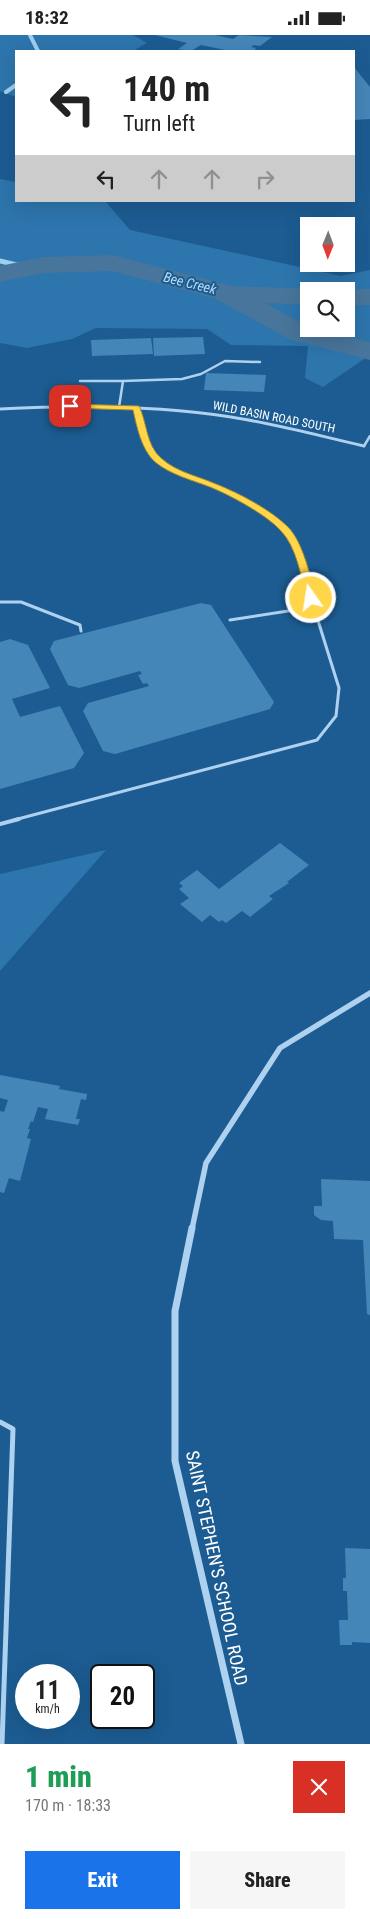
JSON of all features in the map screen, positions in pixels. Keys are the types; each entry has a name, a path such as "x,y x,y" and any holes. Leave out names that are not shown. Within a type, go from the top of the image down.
{"street":[{"name":"WILD BASIN ROAD SOUTH","path":"0,409 119,407 172,409 232,417 364,446"},
{"name":"SAINT STEPHEN'S SCHOOL ROAD","path":"241,1744 175,1461 175,1311 206,1163 280,1048 370,993"}],"lane":[{"path":"80,381 182,379 225,361 260,362"},
{"path":"119,407 123,381"},
{"path":"0,824 317,741 336,716 339,687 302,561 286,530 252,505 215,486 180,473 157,459 145,441 136,407"},
{"path":"364,446 370,436"},
{"path":"0,602 21,602 80,625 81,631"},
{"path":"230,620 314,607"},
{"path":"0,1422 13,1429 2,1744"},
{"path":"0,1591 8,1591"}],"shaded area":[{"path":"0,35 133,35 147,43 135,50 15,50 15,97 0,91"},
{"path":"0,179 15,182 15,202 106,202 130,230 300,267 300,273 327,273 341,276 370,270 370,355 323,387 305,378 308,346 231,345 207,329 96,328 72,339 27,348 0,343"},
{"path":"106,850 0,971 0,874"}],"building":[{"path":"155,35 215,35 233,39 239,35 272,37 260,46 254,45 251,47 256,48 255,50 225,50 201,45 193,50 178,49 187,43"},
{"path":"355,68 370,87 370,119 355,120"},
{"path":"203,337 205,354 154,356 153,338"},
{"path":"151,338 153,354 92,356 91,340"},
{"path":"206,373 266,375 264,392 204,390"},
{"path":"201,603 211,605 274,702 270,709 115,754 103,751 83,711 88,703 149,686 147,683 143,684 138,675 142,674 140,671 79,688 68,685 50,649 54,641"},
{"path":"10,639 28,645 50,688 12,699 20,717 60,706 84,753 74,768 0,789 0,642"},
{"path":"280,843 309,865 287,882 289,883 269,896 273,899 250,917 242,911 226,923 222,920 219,922 210,915 202,922 180,904 189,898 179,889 183,886 179,883 197,870 219,889"},
{"path":"0,1075 60,1086 59,1089 87,1094 86,1100 81,1099 76,1119 80,1119 78,1125 45,1119 48,1109 38,1107 33,1122 31,1121 28,1129 30,1129 27,1138 31,1139 20,1181 9,1178 4,1193 0,1192 0,1111 4,1112 8,1100 0,1098"},
{"path":"321,1179 370,1181 370,1315 367,1314 363,1240 334,1239 333,1221 321,1220 314,1215 314,1206 322,1206"},
{"path":"345,1548 370,1549 370,1643 352,1642 352,1645 340,1645 339,1620 348,1620 347,1591 343,1591 343,1578 346,1578"}],"waterway":[{"path":"30,35 38,50"},
{"path":"6,92 15,86"},
{"path":"0,261 29,268"},
{"name":"Bee Creek","path":"0,274 43,265 112,263 224,292 299,333 370,351"},
{"path":"235,293 300,297"},
{"path":"355,297 370,297"}],"route":[{"path":"70,406 136,407 145,441 157,459 180,473 215,486 252,505 286,530 302,561 311,598"}]}
